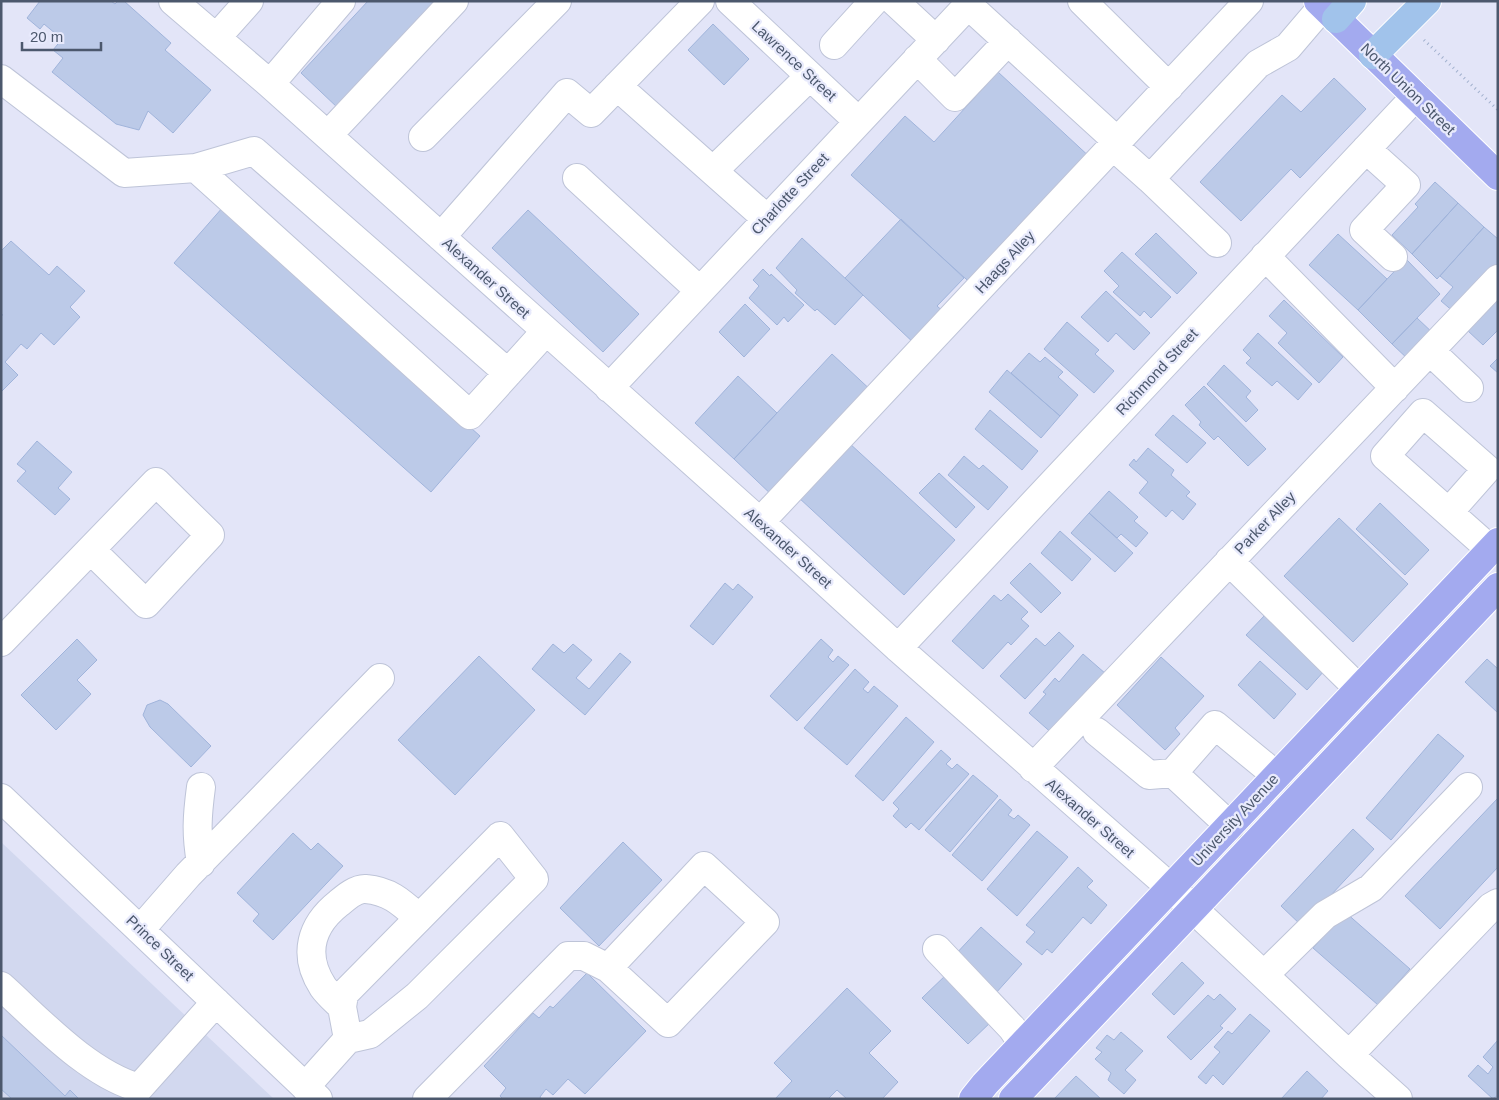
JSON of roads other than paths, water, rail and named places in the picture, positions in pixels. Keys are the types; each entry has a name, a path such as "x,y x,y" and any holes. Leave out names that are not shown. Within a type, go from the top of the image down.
{"highway":[{"path":"1373,55 1427,1"}],"main road":[{"name":"North Union Street","path":"1332,7 1373,55 1498,176"},
{"name":"University Avenue","path":"973,1099 984,1084 1494,546"},
{"name":"University Avenue","path":"1013,1099 1498,587"}],"street":[{"name":"Alexander Street","path":"173,1 328,135 898,648 1171,888 1398,1099"},
{"path":"216,38 249,1"},
{"path":"270,84 341,1"},
{"path":"328,135 454,1"},
{"path":"423,137 557,1"},
{"path":"441,237 567,93 591,113 700,1"},
{"path":"834,45 874,1"},
{"path":"894,1 926,49 954,97 1008,41"},
{"path":"1082,1 1168,87"},
{"name":"Haags Alley","path":"760,522 1249,1"},
{"path":"970,3 1217,243"},
{"name":"Charlotte Street","path":"609,388 970,3"},
{"name":"Lawrence Street","path":"746,7 810,76 858,121"},
{"path":"1150,179 1258,64 1288,47 1332,7"},
{"path":"713,171 810,76"},
{"path":"1,79 124,173 196,168 254,151 508,374"},
{"path":"617,86 767,219"},
{"name":"Richmond Street","path":"898,648 1416,96"},
{"path":"1366,149 1406,185 1364,230 1393,257"},
{"path":"196,168 470,415 546,331"},
{"path":"577,178 699,290"},
{"path":"1265,256 1395,388"},
{"name":"Parker Alley","path":"1033,768 1498,279"},
{"path":"1430,351 1469,388"},
{"path":"1449,512 1494,546"},
{"path":"1,642 90,550"},
{"path":"1229,561 1359,689"},
{"path":"140,930 200,863 380,678"},
{"path":"1097,732 1149,775 1173,773 1215,725 1277,776"},
{"path":"1173,773 1230,826"},
{"path":"200,863 196,836 201,787"},
{"path":"1264,975 1326,915 1371,888 1468,787"},
{"name":"Prince Street","path":"1,798 312,1093"},
{"path":"312,1093 348,1039 370,1034 417,996 534,879 500,836 344,994 342,1007 348,1039"},
{"path":"427,1099 568,956 584,956 608,968 668,1023 765,922 704,866 608,968"},
{"path":"342,1007 324,988 314,970 312,939 320,923 329,912 350,894 364,888 396,898 419,918"},
{"path":"1349,1055 1491,907 1498,903"},
{"path":"937,948 1012,1028 1023,1044"},
{"path":"1,986 77,1054 138,1093 216,1002"}]}
